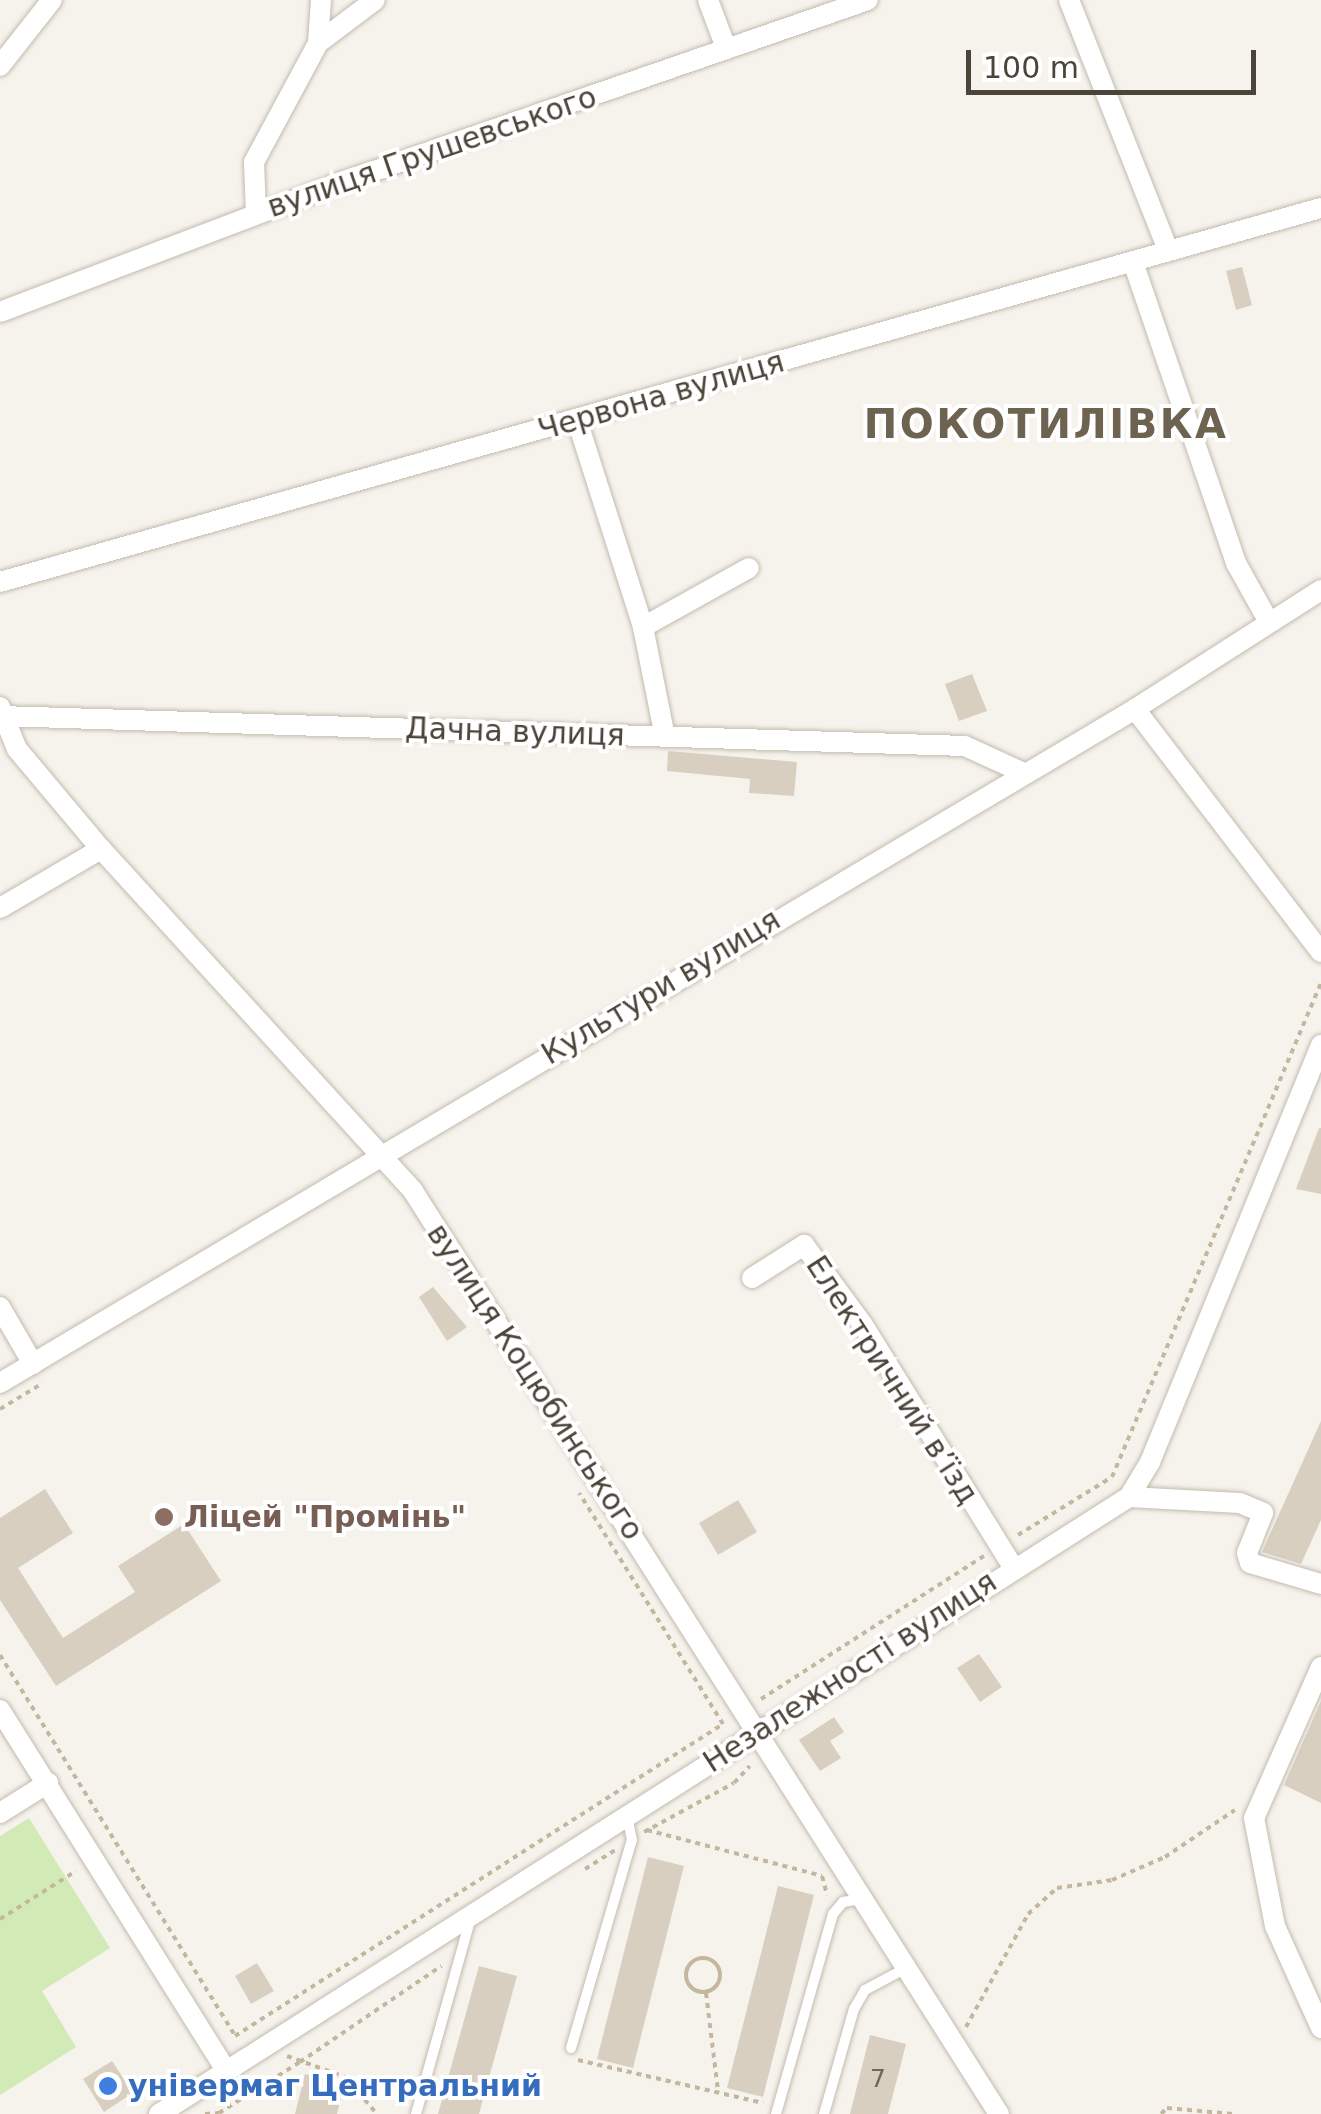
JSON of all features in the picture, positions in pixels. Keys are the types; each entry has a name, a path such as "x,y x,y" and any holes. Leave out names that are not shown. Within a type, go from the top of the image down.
{"street":[{"path":"0,66 52,0"},
{"path":"318,43 321,0"},
{"path":"256,214 254,162 318,43 374,0"},
{"path":"708,0 726,48"},
{"name":"вулиця Грушевського","path":"0,312 256,214 868,0"},
{"path":"1070,0 1168,250"},
{"name":"Червона вулиця","path":"0,582 1321,208"},
{"path":"1132,262 1236,564 1269,622"},
{"path":"577,420 643,627 665,737"},
{"path":"643,627 749,568"},
{"name":"Культури вулиця","path":"0,1384 39,1373 378,1154 1134,709 1321,590"},
{"name":"вулиця Коцюбинського","path":"0,708 0,716 18,749 101,849 413,1192 760,1732 999,2114"},
{"path":"1134,709 1321,952"},
{"name":"Дачна вулиця","path":"0,716 965,746 1024,773"},
{"path":"0,908 101,849"},
{"name":"Незалежності вулиця","path":"159,2114 1013,1567 1129,1497 1150,1462 1321,1045"},
{"name":"Електричний в’їзд","path":"752,1278 804,1245 863,1324 1013,1567"},
{"path":"0,1308 39,1373"},
{"path":"1129,1497 1251,1508 1263,1513 1247,1553 1250,1563 1321,1584"},
{"path":"1321,1667 1260,1795 1254,1818 1275,1926 1321,2028"},
{"path":"0,1710 226,2070"},
{"path":"0,1813 48,1783"}],"lane":[{"path":"571,2048 632,1840 626,1817"},
{"path":"777,2110 833,1914 843,1902 864,1898"},
{"path":"416,2114 471,1915"},
{"path":"824,2114 854,2009 865,1990 907,1967"}],"path":[{"path":"0,1654 235,2036 1112,1477 1321,983"},
{"path":"0,1409 39,1373"},
{"path":"579,1492 723,1724"},
{"path":"956,2044 1028,1914 1056,1888 1112,1880 1165,1857 1260,1795"},
{"path":"647,1830 822,1876 833,1914"},
{"path":"0,1919 95,1859"},
{"path":"711,1958 719,1967 719,1985 706,1994 688,1988 684,1971 697,1959 711,1958"},
{"path":"706,1994 718,2091"},
{"path":"571,2048 575,2060 718,2091 777,2110"},
{"path":"300,2062 345,2078 377,2114"},
{"path":"1160,2114 1167,2108 1232,2114"}],"green space":[{"path":"29,1818 110,1948 42,1991 76,2047 0,2095 0,1836"}],"building":[{"path":"1242,267 1252,305 1236,310 1226,271"},
{"path":"972,674 987,711 959,721 945,684"},
{"path":"668,751 797,762 794,796 749,793 750,779 667,771"},
{"path":"1321,1128 1321,1194 1296,1189"},
{"path":"433,1287 467,1327 447,1341 419,1297"},
{"path":"1321,1421 1321,1520 1301,1564 1262,1552"},
{"path":"45,1489 73,1533 18,1568 63,1638 135,1592 118,1566 184,1524 221,1581 56,1686 0,1600 0,1518"},
{"path":"738,1500 757,1532 718,1555 699,1523"},
{"path":"979,1654 1002,1687 980,1702 957,1668"},
{"path":"1321,1701 1321,1803 1284,1785"},
{"path":"834,1717 844,1732 830,1741 841,1758 820,1771 799,1740"},
{"path":"648,1857 684,1866 633,2068 597,2059"},
{"path":"778,1886 814,1895 763,2097 727,2088"},
{"path":"257,1963 274,1991 251,2004 235,1976"},
{"path":"479,1966 517,1976 479,2114 438,2114"},
{"path":"870,2035 906,2044 888,2114 850,2114"},
{"name":"універмаг Центральний","path":"112,2061 133,2093 104,2112 83,2079"},
{"path":"305,2074 345,2084 337,2114 295,2114"}],"place":[{"name":"Ліцей \"Промінь\"","path":"164,1517"},
{"name":"універмаг Центральний","path":"108,2086"}],"district":[{"name":"ПОКОТИЛІВКА","path":"1046,424"}]}
